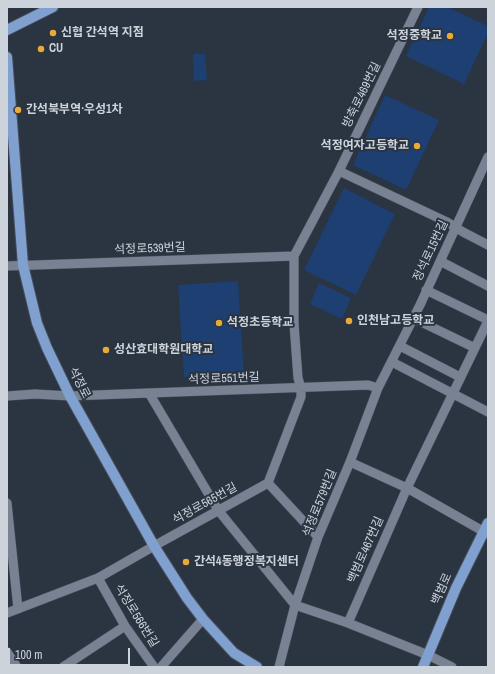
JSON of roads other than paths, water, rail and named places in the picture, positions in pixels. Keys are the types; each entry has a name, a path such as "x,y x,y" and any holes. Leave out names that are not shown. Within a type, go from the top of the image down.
{"main road":[{"path":"7,30 53,7"},
{"name":"석정로","path":"7,57 23,265 37,323 47,348 70,396 154,546 187,598 203,619 234,653 257,667"},
{"name":"백범로","path":"423,667 456,588 486,530"}],"street":[{"name":"방축로469번길","path":"294,256 339,171 418,7"},
{"name":"정석로15번길","path":"396,354 455,228 486,167 488,157"},
{"path":"339,171 447,222 455,228 488,245"},
{"path":"294,256 294,324 298,378 302,397 268,483 318,537"},
{"name":"석정로539번길","path":"7,266 294,256"},
{"path":"440,261 488,286"},
{"path":"426,290 488,321"},
{"path":"413,318 475,348"},
{"name":"백범로467번길","path":"348,623 428,442 488,321"},
{"path":"396,354 460,377"},
{"path":"396,354 452,392 488,412"},
{"name":"석정로579번길","path":"279,667 295,605 318,537 350,462 378,388 396,354"},
{"name":"석정로551번길","path":"7,396 35,394 70,396 148,394 368,385 378,388"},
{"path":"148,394 218,510 295,605 348,623 428,655 452,667"},
{"path":"350,462 407,488 486,530"},
{"name":"석정로565번길","path":"154,546 268,483"},
{"path":"7,503 9,536 18,609"},
{"name":"석정로566번길","path":"7,613 98,578 154,546"},
{"name":"석정로566번길","path":"98,578 125,626 154,667"},
{"path":"161,667 203,619"},
{"path":"63,667 125,626"},
{"path":"7,652 17,667"}],"place":[{"name":"신협 간석역 지점","path":"53,33"},
{"name":"석정중학교","path":"450,36"},
{"name":"CU","path":"41,49"},
{"name":"간석북부역·우성1차","path":"18,110"},
{"name":"석정여자고등학교","path":"417,146"},
{"name":"인천남고등학교","path":"349,321"},
{"name":"석정초등학교","path":"219,323"},
{"name":"성산효대학원대학교","path":"106,350"},
{"name":"간석4동행정복지센터","path":"186,562"}]}
